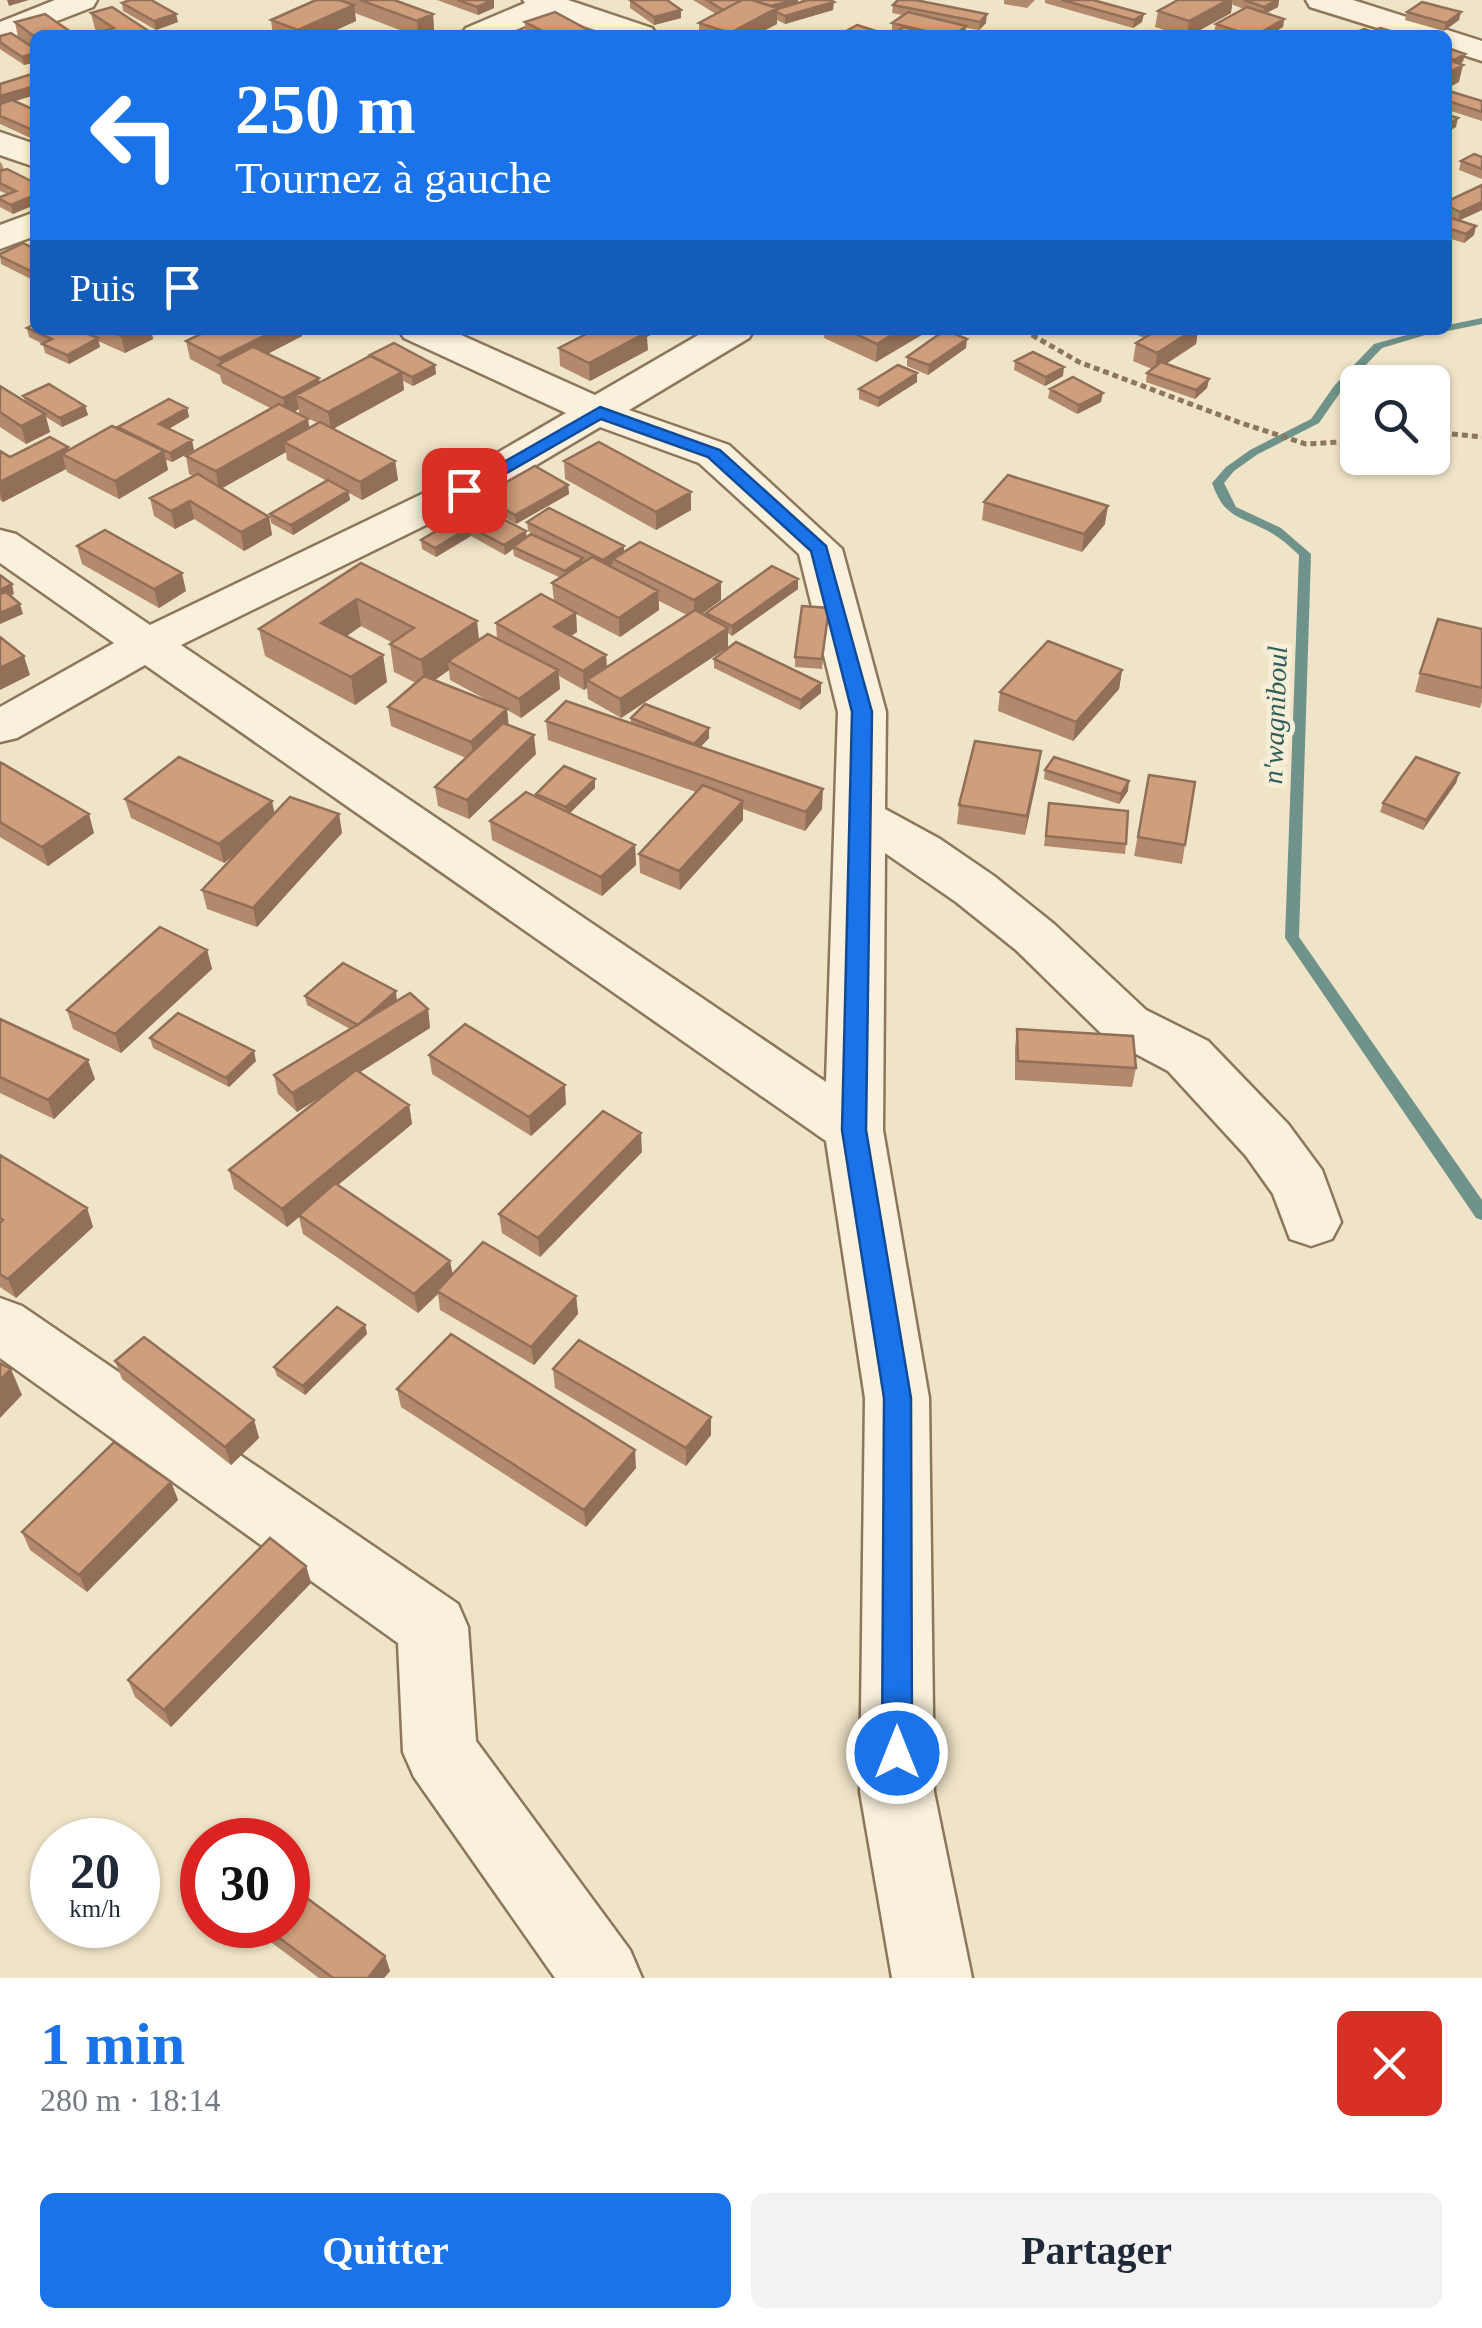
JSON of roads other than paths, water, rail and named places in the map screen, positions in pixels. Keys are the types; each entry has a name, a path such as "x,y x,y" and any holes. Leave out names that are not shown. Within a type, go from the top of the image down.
{"street":[{"path":"0,33 82,0"},
{"path":"490,30 560,3 628,30"},
{"path":"1320,13 1363,5 1420,30"},
{"path":"1452,41 1482,51"},
{"path":"0,142 30,155"},
{"path":"0,238 30,225"},
{"path":"429,335 600,412 714,454 820,550 862,712 854,1130 898,1398 897,1792 932,1978"},
{"path":"0,727 147,644 464,490 727,335"},
{"path":"0,543 854,1130"},
{"path":"860,818 922,851 976,889 1035,937 1126,1024 1188,1056 1267,1140 1301,1187 1311,1222"},
{"path":"0,1324 433,1627 440,1752 602,1978"}],"waterway":[{"name":"n'wagniboul","path":"1452,327 1482,321"},
{"name":"n'wagniboul","path":"1419,335 1378,346 1338,388 1315,421 1254,452 1218,483 1232,509 1276,530 1305,554 1292,938 1482,1213"}]}
